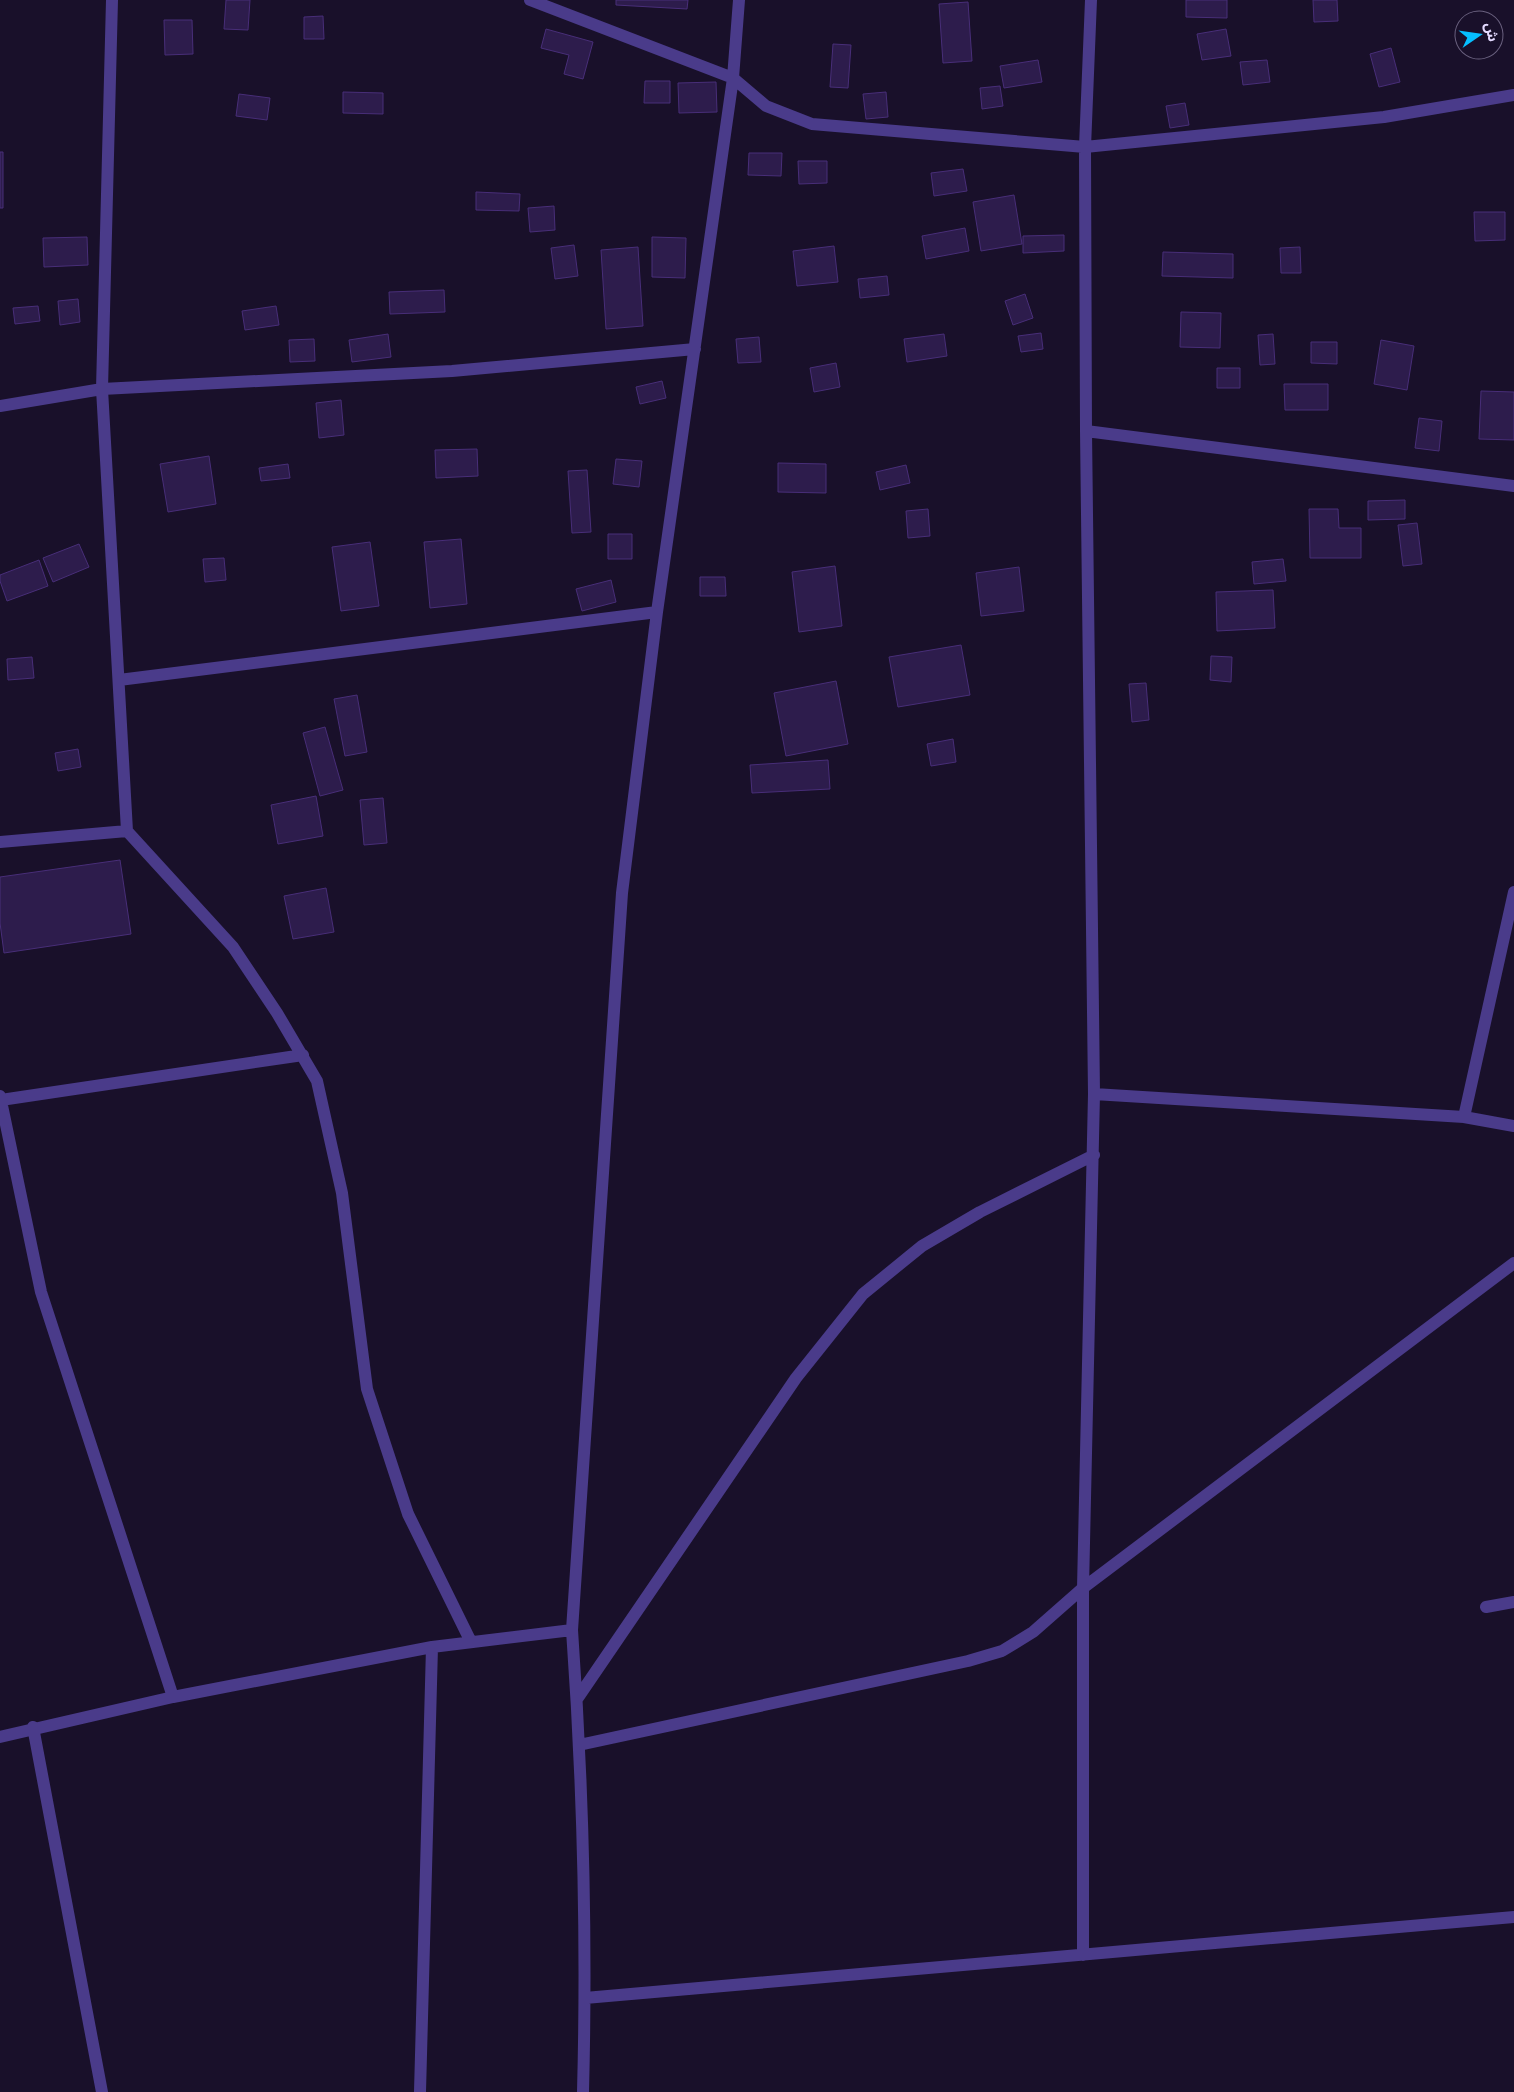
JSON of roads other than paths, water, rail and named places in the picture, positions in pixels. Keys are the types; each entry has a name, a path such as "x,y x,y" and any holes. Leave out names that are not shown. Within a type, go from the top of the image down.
{"street":[{"path":"112,0 102,389 127,831 233,947 303,1055 317,1081 342,1193 367,1389 408,1514 471,1642"},
{"path":"530,0 733,78 766,106 812,124 1085,147 1384,117 1514,95"},
{"path":"583,2092 585,1998 579,1745 572,1630 622,893 657,612 733,78 739,0"},
{"path":"1083,1955 1083,1588 1094,1155 1086,431 1085,147 1091,0"},
{"path":"0,406 102,389 452,371 694,349"},
{"path":"1086,431 1514,486"},
{"path":"118,680 657,612"},
{"path":"0,842 127,831"},
{"path":"1464,1117 1514,892"},
{"path":"173,1697 41,1292 1,1098 303,1055"},
{"path":"1094,1094 1464,1117 1514,1126"},
{"path":"577,1699 796,1378 863,1294 922,1246 980,1212 1094,1155"},
{"path":"579,1745 968,1661 1002,1651 1032,1632 1083,1588 1514,1263"},
{"path":"1486,1607 1514,1602"},
{"path":"0,1736 173,1697 432,1647 572,1630"},
{"path":"420,2092 432,1647"},
{"path":"33,1728 102,2092"},
{"path":"585,1998 1514,1917"}]}
